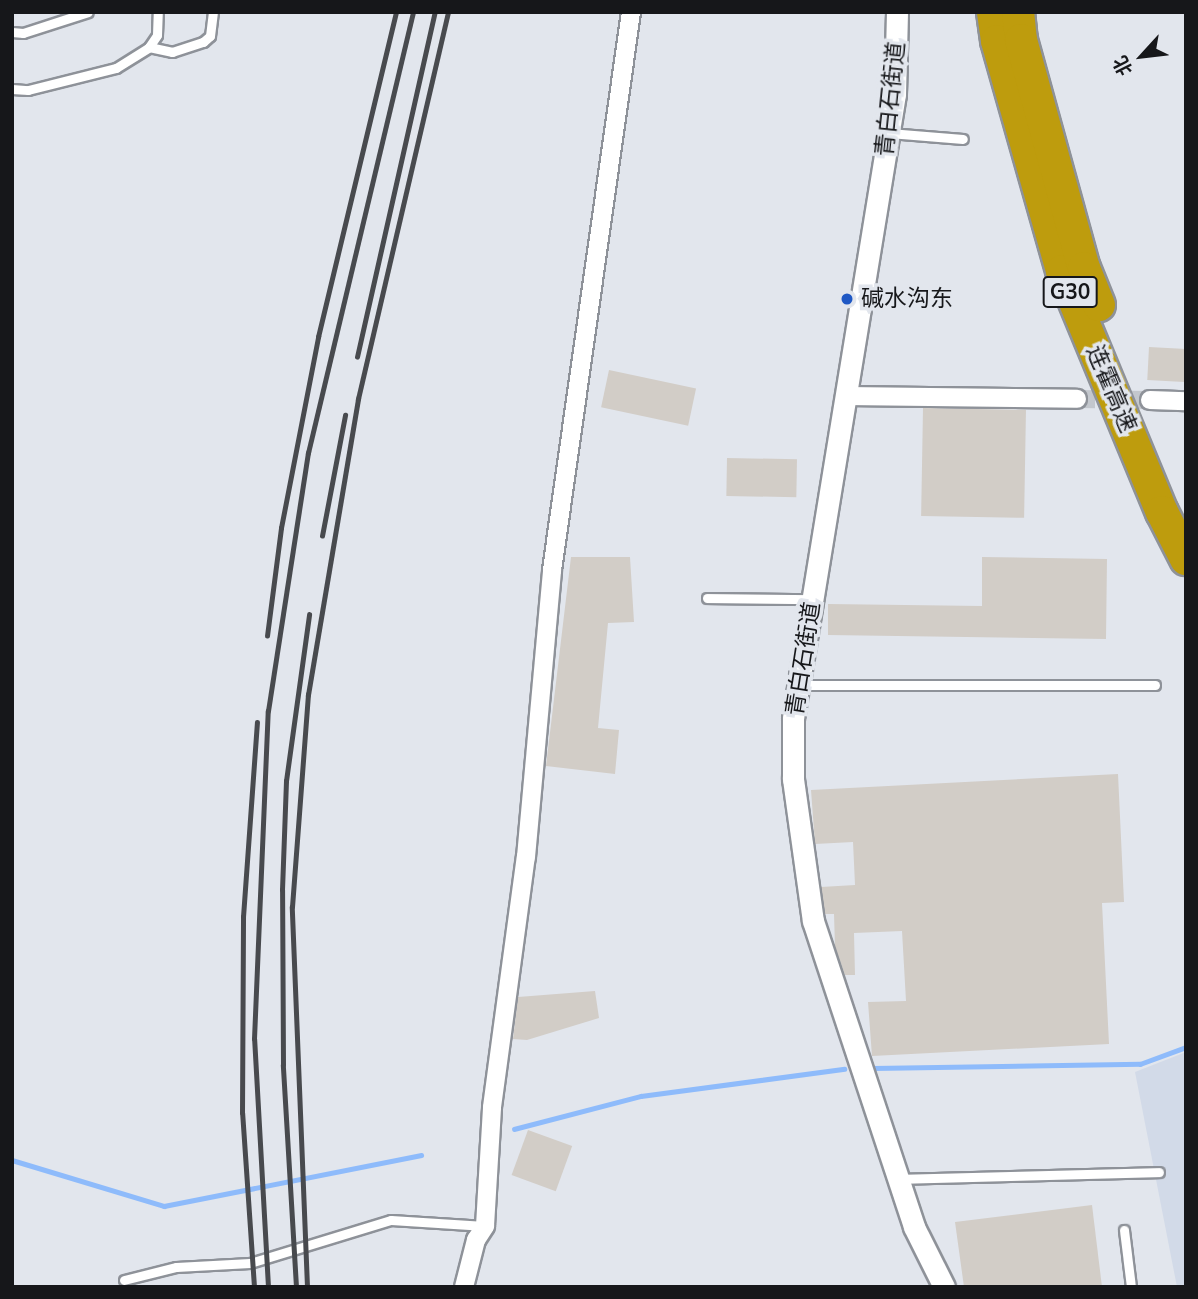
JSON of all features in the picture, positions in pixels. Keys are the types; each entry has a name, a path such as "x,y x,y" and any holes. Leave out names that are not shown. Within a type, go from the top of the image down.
{"highway":[{"name":"连霍高速","path":"993,12 997,41 1062,271 1162,512 1186,559"},
{"name":"连霍高速","path":"1018,12 1021,40 1084,268 1186,513"}],"street":[{"path":"464,1287 476,1240 485,1226 492,1107 526,857 552,570 631,12"},
{"name":"青白石街道","path":"897,12 895,94 799,685 793,779 813,921 914,1227 944,1287"},
{"path":"846,396 1077,399"},
{"path":"1150,400 1186,401"}],"lane":[{"path":"12,32 23,33 88,12"},
{"path":"12,89 28,90 116,68 149,47 157,35 158,12"},
{"path":"149,47 172,52 203,42 209,36 213,12"},
{"path":"889,134 963,139"},
{"path":"707,598 813,599"},
{"path":"799,685 1155,685"},
{"path":"898,1180 1159,1172"},
{"path":"124,1280 176,1267 250,1263 391,1220 485,1226"},
{"path":"1124,1230 1131,1287"}],"shaded area":[{"path":"1186,1052 1186,1287 1177,1287 1135,1072"}],"building":[{"path":"1149,347 1186,349 1184,382 1147,380"},
{"path":"609,370 696,389 688,426 601,407"},
{"path":"923,408 1026,410 1024,518 921,516"},
{"path":"727,458 797,459 796,497 726,496"},
{"path":"571,557 630,557 634,622 608,623 598,728 619,730 615,774 546,766"},
{"path":"982,557 1107,559 1106,639 828,635 828,604 982,606"},
{"path":"1118,774 1124,902 1102,903 1109,1044 872,1056 868,1002 906,1001 902,931 854,933 855,975 845,975 835,947 834,914 825,914 821,887 855,885 853,842 815,844 811,790"},
{"path":"595,991 599,1018 527,1040 513,1039 518,997"},
{"path":"528,1130 572,1146 556,1191 512,1175"},
{"path":"1092,1205 1102,1287 964,1287 955,1222"}],"waterway":[{"path":"873,1068 1140,1064 1186,1047"},
{"path":"514,1129 641,1096 844,1069"},
{"path":"12,1160 164,1206 421,1155"}],"tunnel":[{"path":"1077,399 1150,400"}],"railway":[{"path":"267,636 281,528 318,337 396,12"},
{"path":"268,1287 254,1039 268,711 308,453 413,12"},
{"path":"357,357 435,12"},
{"path":"307,1287 292,907 308,695 358,399 448,12"},
{"path":"322,536 345,415"},
{"path":"296,1287 283,1065 282,890 286,781 309,615"},
{"path":"254,1287 242,1113 243,917 257,723"}],"place":[{"name":"碱水沟东","path":"847,299"}]}
